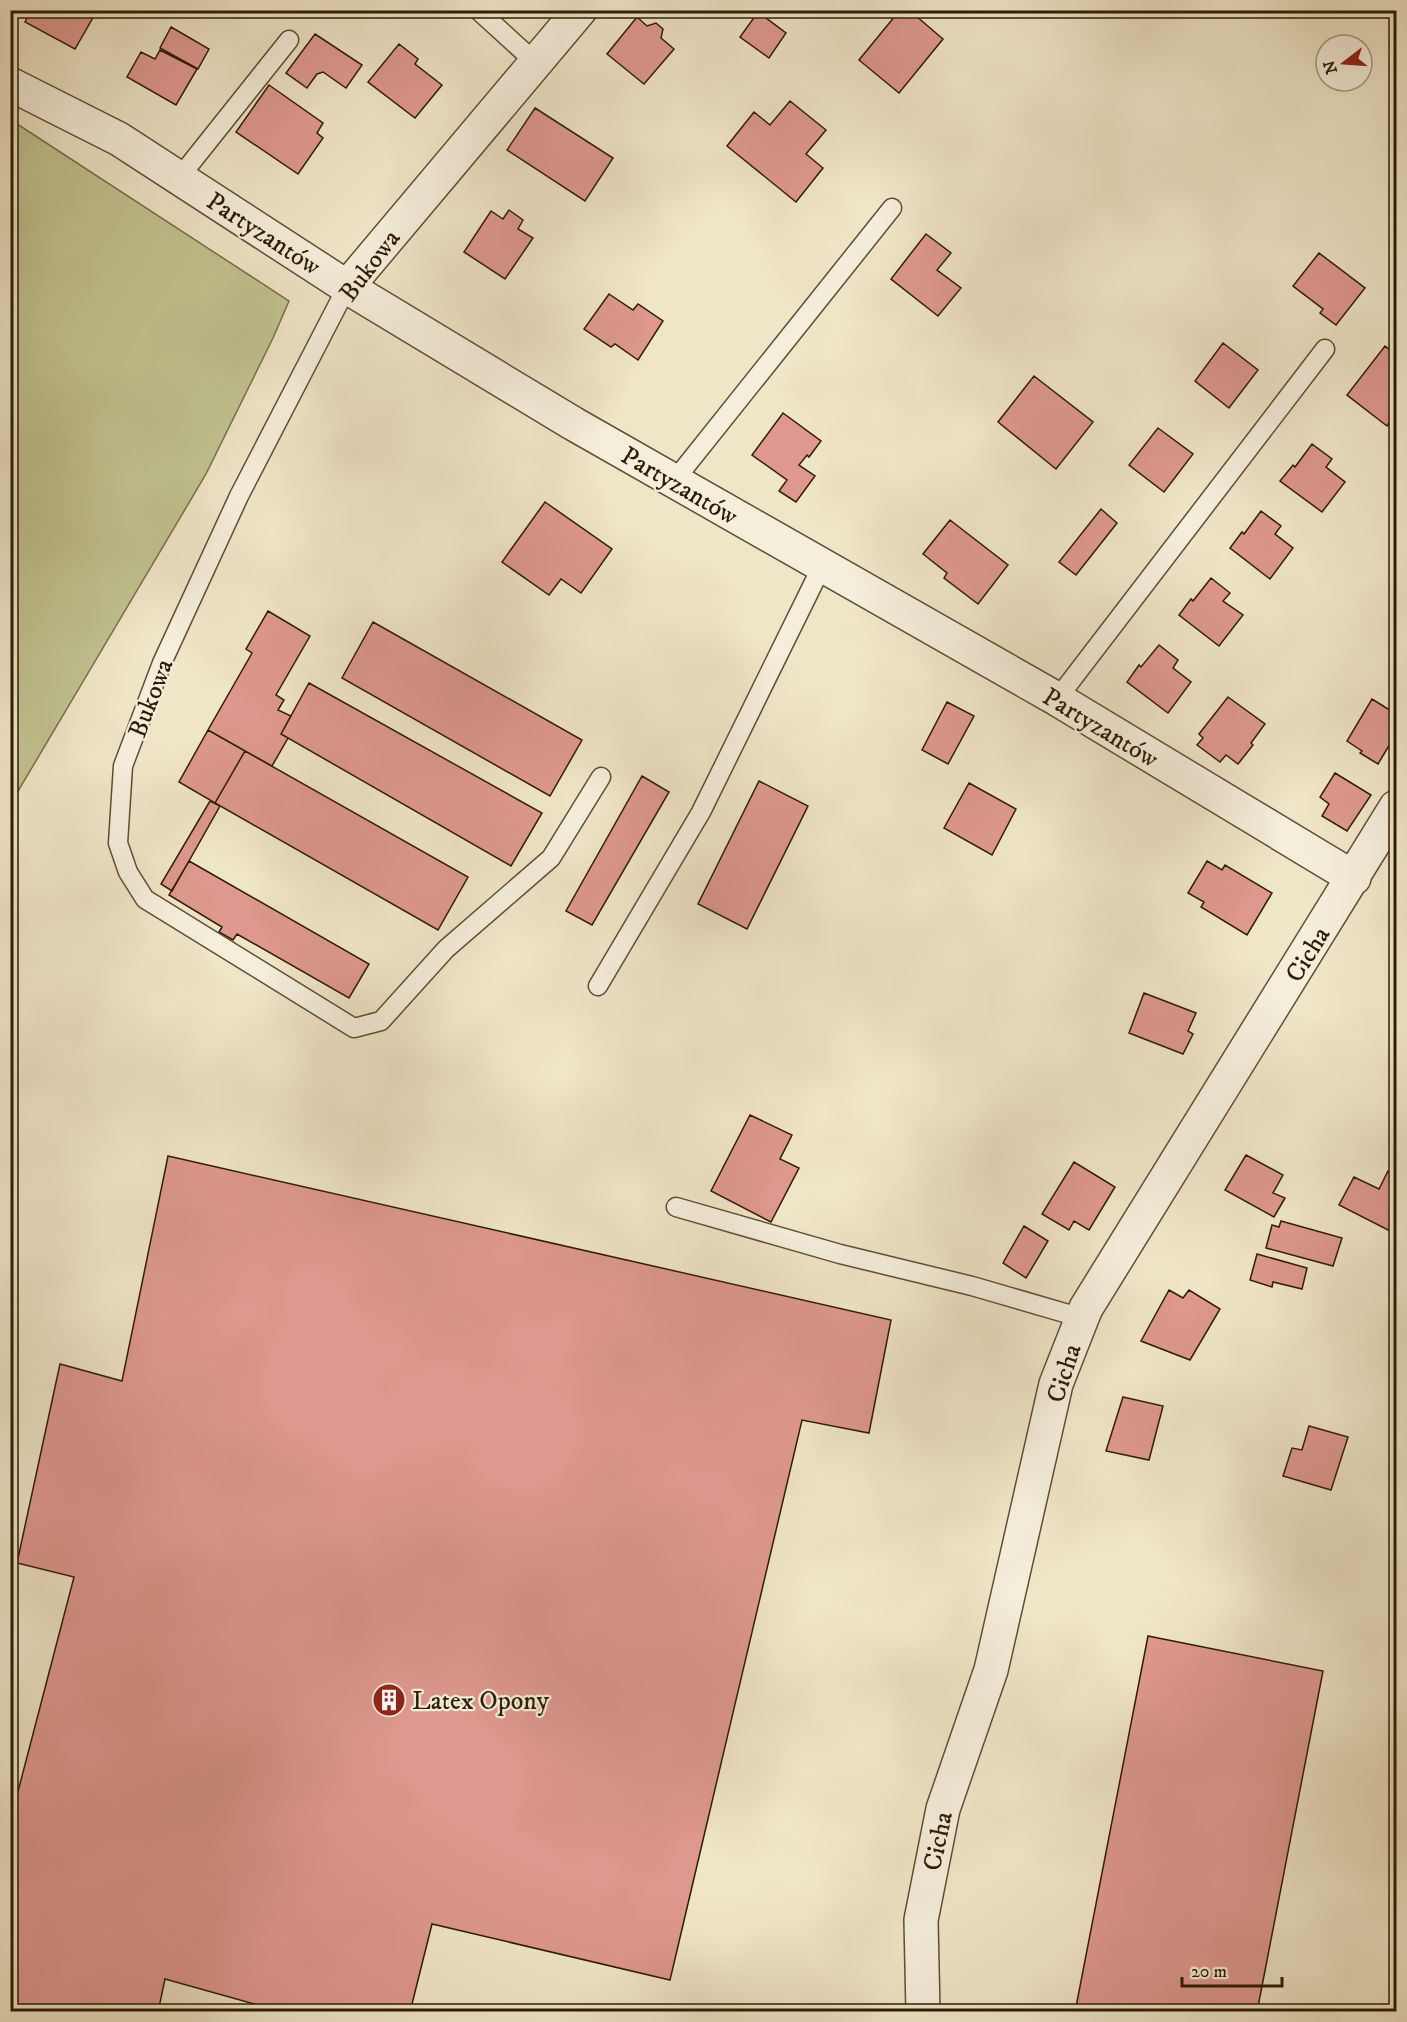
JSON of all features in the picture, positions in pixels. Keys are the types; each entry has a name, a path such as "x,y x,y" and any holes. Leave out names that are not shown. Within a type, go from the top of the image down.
{"street":[{"name":"Bukowa","path":"347,287 580,10"},
{"name":"Partyzantów","path":"10,84 119,139 347,287 574,424 1057,699 1354,878"},
{"name":"Cicha","path":"923,2012 921,1920 943,1809 991,1670 1056,1384 1092,1298 1396,807"}],"lane":[{"path":"478,10 536,63"},
{"path":"179,178 289,40"},
{"path":"674,482 892,208"},
{"name":"Bukowa","path":"347,287 239,496 162,663 123,766 118,843 128,872 145,899 354,1028 381,1021 446,949 551,858 601,777"},
{"path":"1057,699 1326,349"},
{"path":"598,986 702,812 822,566"},
{"path":"676,1207 840,1254 972,1286 1082,1318"}],"green space":[{"path":"11,120 289,301 206,474 11,803"}],"building":[{"path":"31,10 88,10 95,14 75,49 25,22"},
{"path":"900,10 909,10 943,39 899,93 859,60"},
{"path":"758,12 786,33 769,58 740,37"},
{"path":"637,17 647,26 656,23 663,29 661,38 674,49 644,84 607,54"},
{"path":"171,27 209,49 198,69 160,48"},
{"path":"315,34 362,65 346,88 323,72 317,74 307,88 286,73"},
{"path":"399,44 418,59 415,64 442,85 415,118 368,82"},
{"path":"160,50 197,69 176,105 127,77 141,52 155,59"},
{"path":"269,85 323,123 317,133 323,138 298,174 236,132"},
{"path":"790,101 826,130 806,154 823,168 796,202 727,146 754,112 770,125"},
{"path":"535,108 613,158 585,201 507,150"},
{"path":"509,210 523,220 518,229 533,238 505,279 464,252 491,211 503,219"},
{"path":"926,234 951,253 937,270 961,288 938,316 891,279"},
{"path":"1319,253 1365,288 1336,325 1320,313 1323,309 1293,286"},
{"path":"609,294 633,310 638,304 663,321 638,360 615,344 611,347 584,329"},
{"path":"1223,343 1258,370 1229,408 1195,381"},
{"path":"1385,346 1396,355 1396,413 1387,426 1347,395"},
{"path":"1034,376 1093,422 1056,469 998,422"},
{"path":"783,413 821,441 809,457 807,455 799,465 815,476 796,502 779,491 787,480 752,455"},
{"path":"1158,428 1193,454 1164,492 1129,465"},
{"path":"1312,444 1332,459 1326,467 1345,482 1322,512 1280,481 1293,465 1295,467"},
{"path":"545,502 612,549 581,593 561,579 549,595 502,562"},
{"path":"1101,509 1117,523 1076,575 1059,562"},
{"path":"1261,511 1281,526 1275,534 1293,548 1270,579 1230,548"},
{"path":"950,520 1008,565 978,604 944,578 947,573 923,554"},
{"path":"1211,578 1230,593 1223,601 1243,615 1219,646 1179,615"},
{"path":"268,611 310,636 276,695 284,700 278,710 291,716 281,734 288,738 272,766 208,730 252,653 246,649"},
{"path":"373,622 582,740 550,796 342,678"},
{"path":"1159,645 1178,660 1173,668 1191,682 1168,713 1127,682 1139,665 1141,667"},
{"path":"309,683 542,813 511,866 281,734"},
{"path":"1228,697 1265,724 1251,743 1253,745 1238,764 1226,755 1220,762 1197,745 1203,738 1199,734"},
{"path":"1372,699 1396,714 1396,734 1378,764 1360,753 1362,751 1347,741"},
{"path":"947,702 974,716 948,764 922,750"},
{"path":"208,730 245,751 215,803 179,782"},
{"path":"245,751 468,877 438,930 215,803"},
{"path":"1335,773 1371,795 1347,831 1322,816 1329,804 1320,797"},
{"path":"642,776 669,792 592,925 566,911"},
{"path":"759,781 808,806 747,929 698,904"},
{"path":"969,783 1016,809 992,855 944,828"},
{"path":"210,801 220,806 172,891 161,884"},
{"path":"189,861 369,964 349,998 237,934 233,940 219,932 222,927 169,895"},
{"path":"1207,861 1222,870 1225,865 1272,893 1247,935 1201,907 1204,902 1188,893"},
{"path":"1144,993 1196,1013 1188,1031 1193,1034 1183,1054 1129,1033"},
{"path":"750,1115 792,1135 780,1159 799,1168 771,1222 711,1191"},
{"path":"1246,1155 1283,1175 1273,1193 1285,1198 1274,1217 1225,1190"},
{"name":"Latex Opony","path":"168,1156 891,1320 869,1433 802,1420 670,1980 432,1924 410,2012 283,2012 165,1979 158,2012 10,2012 10,1822 74,1577 17,1563 60,1364 122,1381"},
{"path":"1074,1162 1115,1187 1089,1230 1074,1221 1069,1230 1042,1214"},
{"path":"1388,1171 1396,1175 1396,1234 1339,1205 1354,1177 1379,1189"},
{"path":"1281,1221 1342,1238 1333,1266 1266,1248 1272,1225 1279,1227"},
{"path":"1024,1226 1048,1241 1026,1278 1003,1263"},
{"path":"1257,1254 1307,1268 1302,1289 1273,1282 1272,1287 1250,1280"},
{"path":"1169,1290 1183,1298 1189,1290 1220,1309 1190,1360 1141,1341"},
{"path":"1123,1397 1163,1406 1149,1460 1106,1451"},
{"path":"1309,1426 1348,1437 1331,1490 1283,1476 1292,1448 1302,1450"},
{"path":"1148,1636 1323,1671 1257,2012 1075,2012"}],"place":[{"name":"Latex Opony","path":"389,1700"}]}
